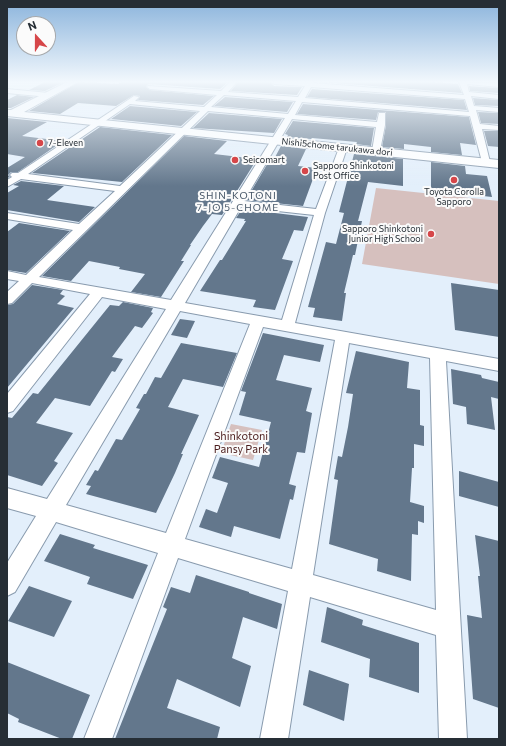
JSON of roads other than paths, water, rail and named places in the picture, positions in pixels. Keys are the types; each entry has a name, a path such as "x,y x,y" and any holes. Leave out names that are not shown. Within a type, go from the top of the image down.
{"main road":[{"name":"Nishi5chome tarukawa dori","path":"40,117 499,164"}],"street":[{"path":"7,184 105,117"},
{"path":"7,300 197,117"},
{"path":"7,584 174,306 290,117 380,125"},
{"path":"376,151 382,117"},
{"path":"474,117 486,162"},
{"path":"477,126 499,128"},
{"path":"287,326 320,213 343,148"},
{"path":"7,174 122,189"},
{"path":"237,203 320,213"},
{"path":"7,216 82,228"},
{"path":"7,276 499,365"},
{"path":"7,406 99,292"},
{"path":"98,739 258,321"},
{"path":"274,739 343,336"},
{"path":"438,354 453,739"},
{"path":"7,498 448,626"}],"place":[{"name":"7-Eleven","path":"40,143"},
{"name":"Seicomart","path":"235,160"},
{"name":"Sapporo Shinkotoni Post Office","path":"305,171"},
{"name":"Toyota Corolla Sapporo","path":"454,180"},
{"name":"Sapporo Shinkotoni Junior High School","path":"431,234"}],"district":[{"name":"SHIN-KOTONI 7-JO 5-CHOME","path":"238,202"}],"park label":[{"name":"Shinkotoni Pansy Park","path":"241,442"}]}
